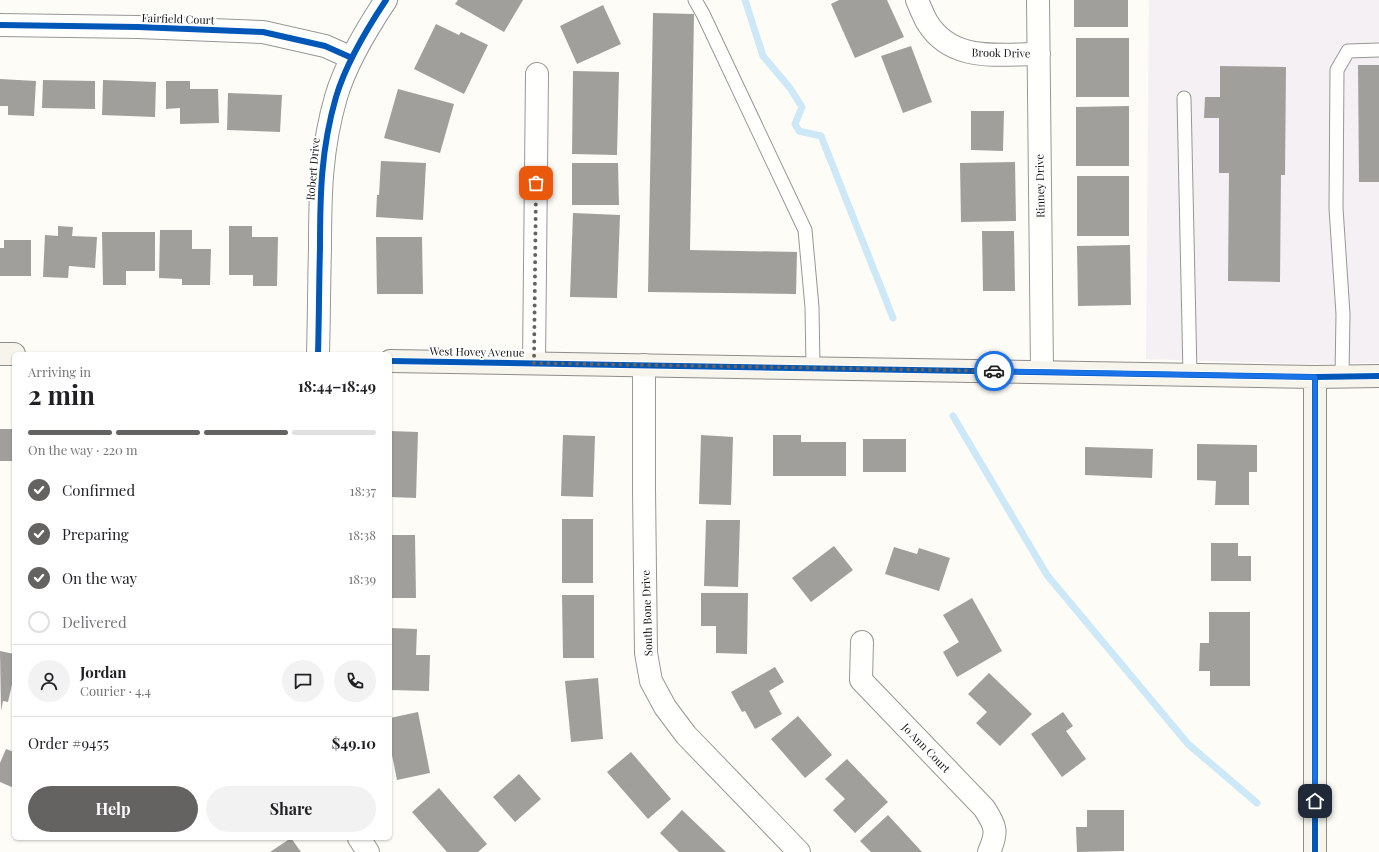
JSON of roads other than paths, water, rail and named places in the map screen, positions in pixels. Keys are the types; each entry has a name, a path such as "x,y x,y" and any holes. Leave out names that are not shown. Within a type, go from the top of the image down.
{"street":[{"name":"Robert Drive","path":"318,352 320,202 322,166 327,133 336,96 352,58 386,0"},
{"name":"Brook Drive","path":"917,0 928,23 939,37 955,48 973,54 1039,54"},
{"name":"Rinney Drive","path":"1038,0 1042,372"},
{"name":"Fairfield Court","path":"0,25 264,32 325,46 352,58"},
{"path":"534,363 537,74"},
{"path":"0,354 12,354"},
{"name":"West Hovey Avenue","path":"392,361 1315,377 1379,376"},
{"name":"South Bone Drive","path":"644,365 646,653 651,681 665,707 686,735 799,852"},
{"path":"1315,377 1315,852"},
{"name":"Jo Ann Court","path":"862,642 861,680 984,808 993,821 995,827 994,839 989,852"},
{"path":"360,840 368,852"}],"lane":[{"path":"695,0 805,230 812,307 813,368"},
{"path":"1342,376 1342,314 1336,208 1337,70 1348,51 1379,50"},
{"path":"1184,98 1190,374"}],"waterway":[{"path":"745,0 763,56 790,88 802,107 795,124 799,131 821,136 893,318"},
{"path":"953,416 1047,575 1188,744 1257,803"}]}
